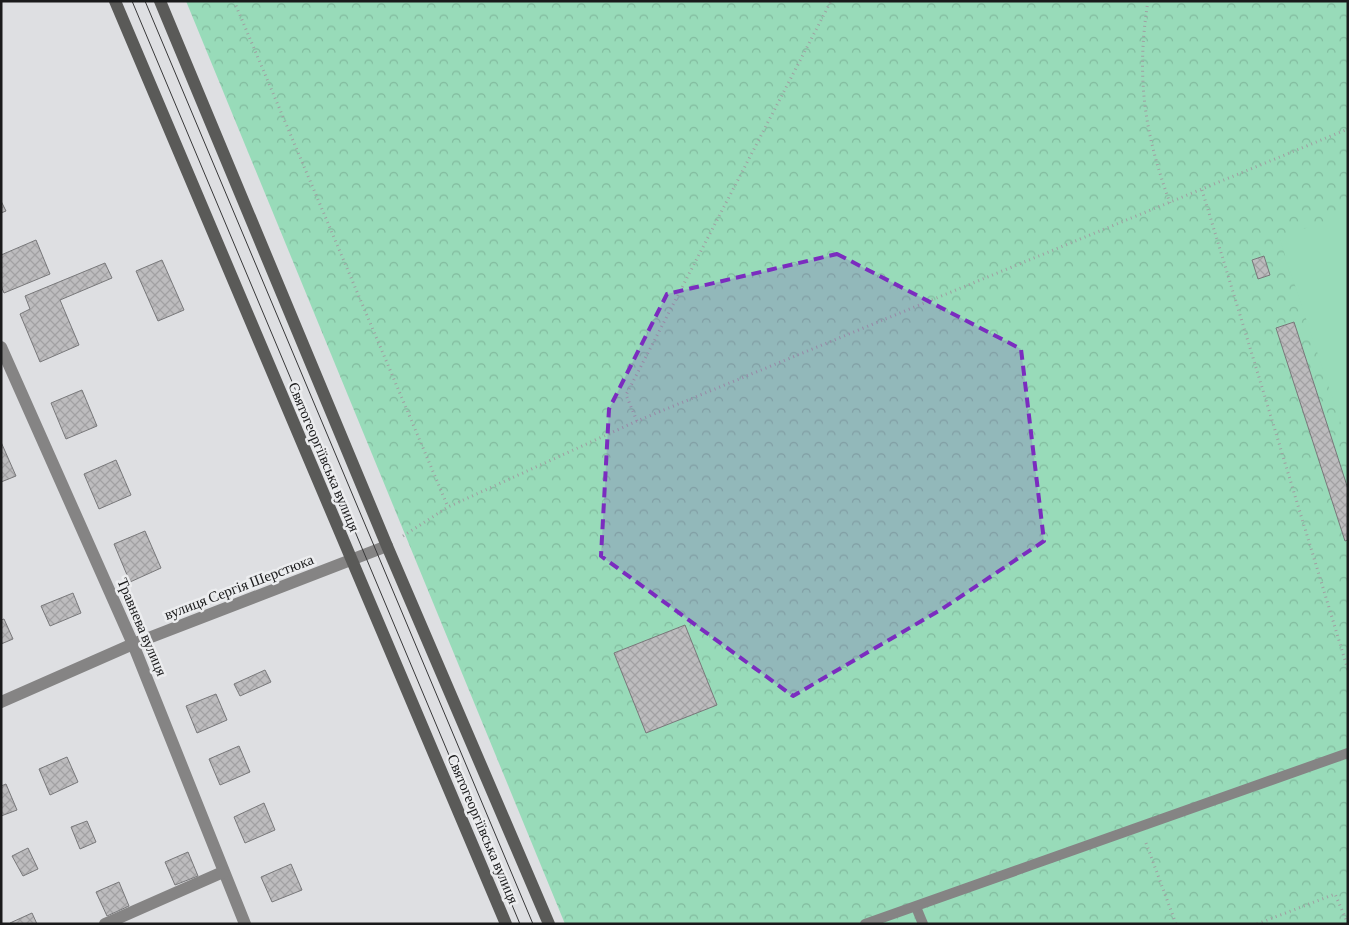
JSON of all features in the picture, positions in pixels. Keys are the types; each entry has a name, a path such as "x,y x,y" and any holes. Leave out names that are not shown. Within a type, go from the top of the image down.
{"main road":[{"name":"Святогеоргіївська вулиця","path":"115,1 506,924"},
{"name":"Святогеоргіївська вулиця","path":"160,1 387,546 549,924"}],"street":[{"name":"Травнева вулиця","path":"1,347 133,644 245,924"},
{"name":"вулиця Сергія Шерстюка","path":"1,702 133,644 387,546"},
{"path":"105,924 223,872"}],"lane":[{"path":"865,924 1348,753"},
{"path":"916,907 923,924"}],"path":[{"path":"234,1 448,507"},
{"path":"637,421 626,396 831,1"},
{"path":"1148,1 1143,50 1143,99 1147,131 1170,203"},
{"path":"387,546 448,507 637,421 1348,129"},
{"path":"1202,190 1348,670"},
{"path":"1139,826 1176,924"},
{"path":"1257,924 1336,894 1348,924"}],"highlighted area":[{"path":"837,254 1021,349 1044,541 942,609 793,696 601,556 609,409 667,294"}],"green space":[{"path":"186,1 1348,1 1348,924 565,924"},
{"path":"1348,214 1348,445 1279,237"}],"building":[{"path":"1,201 6,211 1,213"},
{"path":"36,240 50,274 4,293 1,286 1,255"},
{"path":"1264,256 1270,275 1258,279 1252,260"},
{"path":"162,260 184,310 158,321 136,271"},
{"path":"105,263 112,278 60,300 79,345 40,362 20,314 30,309 25,296"},
{"path":"1294,322 1348,489 1348,540 1345,541 1276,328"},
{"path":"82,390 97,426 66,439 51,403"},
{"path":"1,442 16,476 1,482"},
{"path":"116,460 131,495 99,509 84,474"},
{"path":"145,531 161,568 130,582 114,544"},
{"path":"73,593 81,613 50,626 41,606"},
{"path":"4,619 13,639 1,644 1,620"},
{"path":"685,625 717,705 646,733 614,653"},
{"path":"265,670 271,682 240,696 234,684"},
{"path":"216,694 227,720 197,733 186,706"},
{"path":"239,746 250,772 220,785 209,759"},
{"path":"67,757 78,782 50,795 39,769"},
{"path":"6,784 17,810 1,816 1,786"},
{"path":"264,803 275,830 245,843 234,817"},
{"path":"87,821 96,842 80,849 71,827"},
{"path":"28,848 38,869 23,876 12,856"},
{"path":"188,852 198,876 175,885 165,862"},
{"path":"291,864 302,890 272,902 261,877"},
{"path":"119,882 129,906 107,916 96,892"},
{"path":"32,913 37,924 10,924 10,923"}],"tram line":[{"path":"132,1 520,924"},
{"path":"145,1 533,924"}]}
